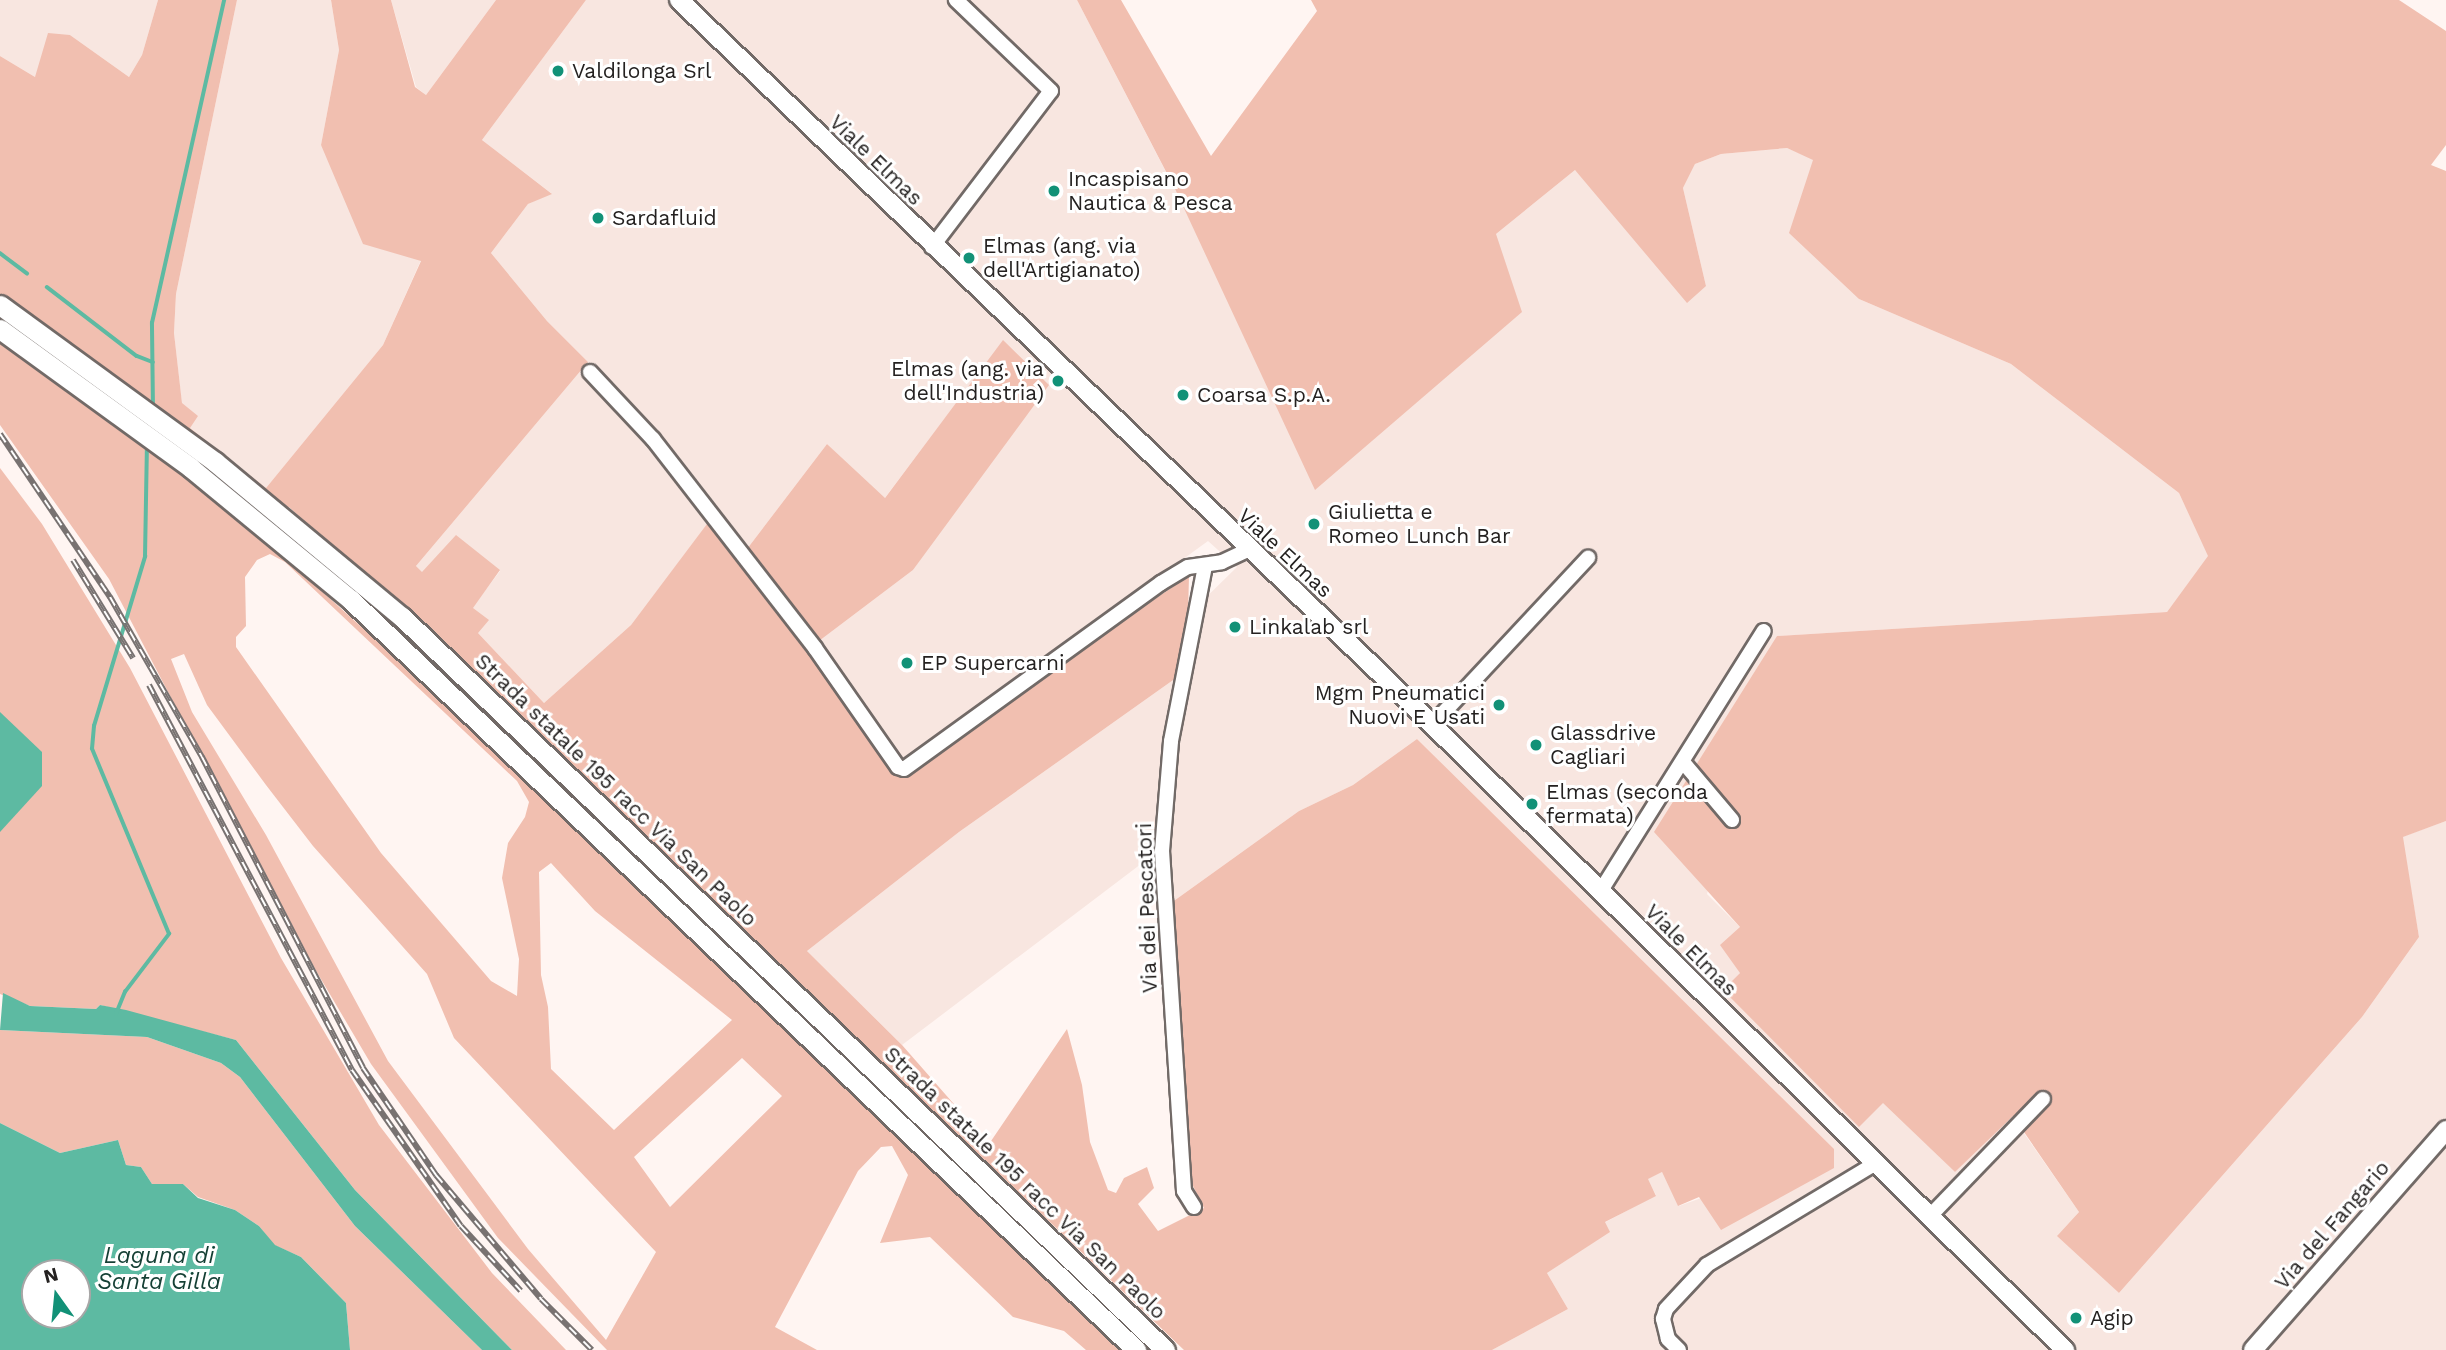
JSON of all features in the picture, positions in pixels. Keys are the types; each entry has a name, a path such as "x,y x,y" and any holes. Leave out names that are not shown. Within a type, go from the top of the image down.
{"highway":[{"name":"Strada statale 195 racc Via San Paolo","path":"0,305 432,645 1164,1350"},
{"name":"Strada statale 195 racc Via San Paolo","path":"0,329 271,519 1136,1350"}],"main road":[{"name":"Viale Elmas","path":"679,0 932,247 1432,725 2065,1350"},
{"name":"Via del Fangario","path":"2253,1350 2446,1130"}],"street":[{"path":"932,247 1051,91 956,0"},
{"path":"590,372 653,439 815,648 898,767 904,769 1161,583 1188,567 1205,566 1248,550"},
{"path":"1432,725 1588,558"},
{"name":"Via dei Pescatori","path":"1194,1207 1184,1191 1162,851 1171,741 1205,566"},
{"path":"1600,892 1764,631"},
{"path":"1682,762 1732,820"},
{"path":"1929,1217 2043,1099"},
{"path":"1679,1350 1668,1339 1663,1319 1666,1309 1707,1265 1876,1163"}],"shaded area":[{"path":"0,0 158,0 142,55 129,77 70,35 35,77 0,56"},
{"path":"158,0 237,0 176,294 174,333 182,403 198,416 190,428 266,488 383,345 421,261 363,244 321,145 339,50 331,0 391,0 415,87 426,95 496,0 586,0 482,140 552,194 528,204 491,253 547,321 588,362 416,566 422,572 456,535 500,570 473,608 489,620 478,633 544,703 631,625 710,520 897,772 1189,576 1188,615 1176,678 959,832 807,951 902,1045 989,1144 1067,1029 1082,1085 1090,1142 1108,1190 1116,1193 1124,1178 1147,1167 1154,1188 1138,1204 1158,1231 1204,1208 1192,1184 1171,903 1299,811 1353,785 1417,739 1834,1149 1834,1168 1721,1230 1699,1197 1678,1206 1662,1172 1648,1179 1656,1196 1605,1222 1610,1232 1547,1273 1568,1309 1492,1350 1184,1350 606,799 289,507 258,534 444,701 890,1128 959,1189 1122,1350 1086,1350 1064,1331 1013,1317 930,1237 880,1243 908,1175 892,1146 881,1147 858,1171 775,1327 817,1350 607,1350 498,1238 371,1064 295,935 109,579 0,425 0,56 35,77 48,33 70,35 129,77 142,55","holes":["270,554 285,562 517,781 529,802 525,817 508,843 502,878 519,959 517,996 491,981 381,853 236,647 236,637 246,626 245,577 257,560","184,654 207,705 266,785 313,846 427,974 454,1038 656,1252 606,1340 528,1249 388,1061 266,835 192,712 171,659","551,863 595,911 732,1020 614,1130 551,1069 548,1007 541,975 539,872","742,1058 782,1096 670,1207 634,1157"]},
{"path":"237,0 331,0 339,50 321,145 421,260 383,345 266,488 190,428 182,404 174,333 176,294"},
{"path":"391,0 496,0 426,95 416,87"},
{"path":"586,0 1077,0 1197,232 1496,234 1575,170 1706,286 1683,188 1695,164 1721,154 1787,148 1813,159 1859,299 2011,364 2179,493 2209,556 2167,612 1777,636 1707,894 1740,927 1740,973 1724,990 1859,1126 1883,1102 1955,1172 2012,1116 2079,1212 2058,1235 2119,1293 2362,1017 2419,937 2402,837 2446,821 2446,1350 1492,1350 1568,1309 1547,1273 1609,1232 1604,1223 1656,1195 1647,1179 1662,1172 1679,1206 1834,1150 1417,739 1353,785 1299,811 1171,903 1166,845 902,1045 807,951 959,832 1176,678 1188,615 1237,567 1208,541 903,763 819,641 913,570 943,527 1003,341 884,499 827,444 747,549 710,521 631,625 544,703 478,633 472,608 500,571 422,573 416,566 588,362 547,321 491,253 528,204 551,193 482,140"},
{"path":"1077,0 1121,0 1211,156 1317,11 1311,0 2399,0 2446,31 2446,145 2431,165 2446,171 2446,821 2403,837 2419,937 2362,1017 2119,1293 2057,1236 2079,1212 2013,1116 1955,1172 1883,1103 1859,1127 1723,990 1740,973 1720,945 1740,927 1654,832 1777,636 2167,612 2208,556 2179,493 2011,364 1859,299 1789,233 1813,160 1787,148 1721,154 1695,164 1683,188 1706,286 1687,303 1575,170 1496,234 1522,312 1315,490 1175,189"},
{"path":"1003,340 1049,385 913,570 819,641 747,549 827,444 885,498"},
{"path":"0,468 42,524 130,668 281,958 379,1125 492,1273 566,1350 512,1350 355,1190 236,1040 100,1005 96,1009 30,1006 0,994"},
{"path":"0,1030 147,1037 221,1063 240,1077 355,1226 482,1350 350,1350 346,1303 301,1257 274,1245 259,1226 235,1210 198,1197 183,1184 152,1184 141,1167 126,1165 118,1140 60,1153 0,1123"}],"water":[{"path":"0,712 42,752 42,786 0,832"},
{"path":"3,993 30,1006 96,1009 100,1005 126,1010 236,1040 355,1190 512,1350 482,1350 355,1226 240,1077 221,1063 147,1037 0,1030"},
{"name":"Laguna di Santa Gilla","path":"0,1123 60,1153 118,1140 126,1165 141,1167 152,1184 183,1184 198,1198 235,1210 259,1226 275,1245 301,1257 346,1303 350,1350 0,1350"}],"waterway":[{"path":"153,410 152,323 224,0"},
{"path":"0,253 27,273"},
{"path":"47,287 137,356 153,362"},
{"path":"116,1014 125,992 169,934 92,749 94,726 145,557 147,445"}],"railway":[{"path":"0,434 110,597 202,757 363,1068 436,1175 541,1299 592,1350"},
{"path":"73,560 133,658"},
{"path":"149,685 352,1070 461,1226 521,1291"}],"place":[{"name":"Valdilonga Srl","path":"558,71"},
{"name":"Incaspisano Nautica & Pesca","path":"1054,191"},
{"name":"Sardafluid","path":"598,218"},
{"name":"Elmas (ang. via dell'Artigianato)","path":"969,258"},
{"name":"Elmas (ang. via dell'Industria)","path":"1058,381"},
{"name":"Coarsa S.p.A.","path":"1183,395"},
{"name":"Giulietta e Romeo Lunch Bar","path":"1314,524"},
{"name":"Linkalab srl","path":"1235,627"},
{"name":"EP Supercarni","path":"907,663"},
{"name":"Mgm Pneumatici Nuovi E Usati","path":"1499,705"},
{"name":"Glassdrive Cagliari","path":"1536,745"},
{"name":"Elmas (seconda fermata)","path":"1532,804"},
{"name":"Agip","path":"2076,1318"}]}
